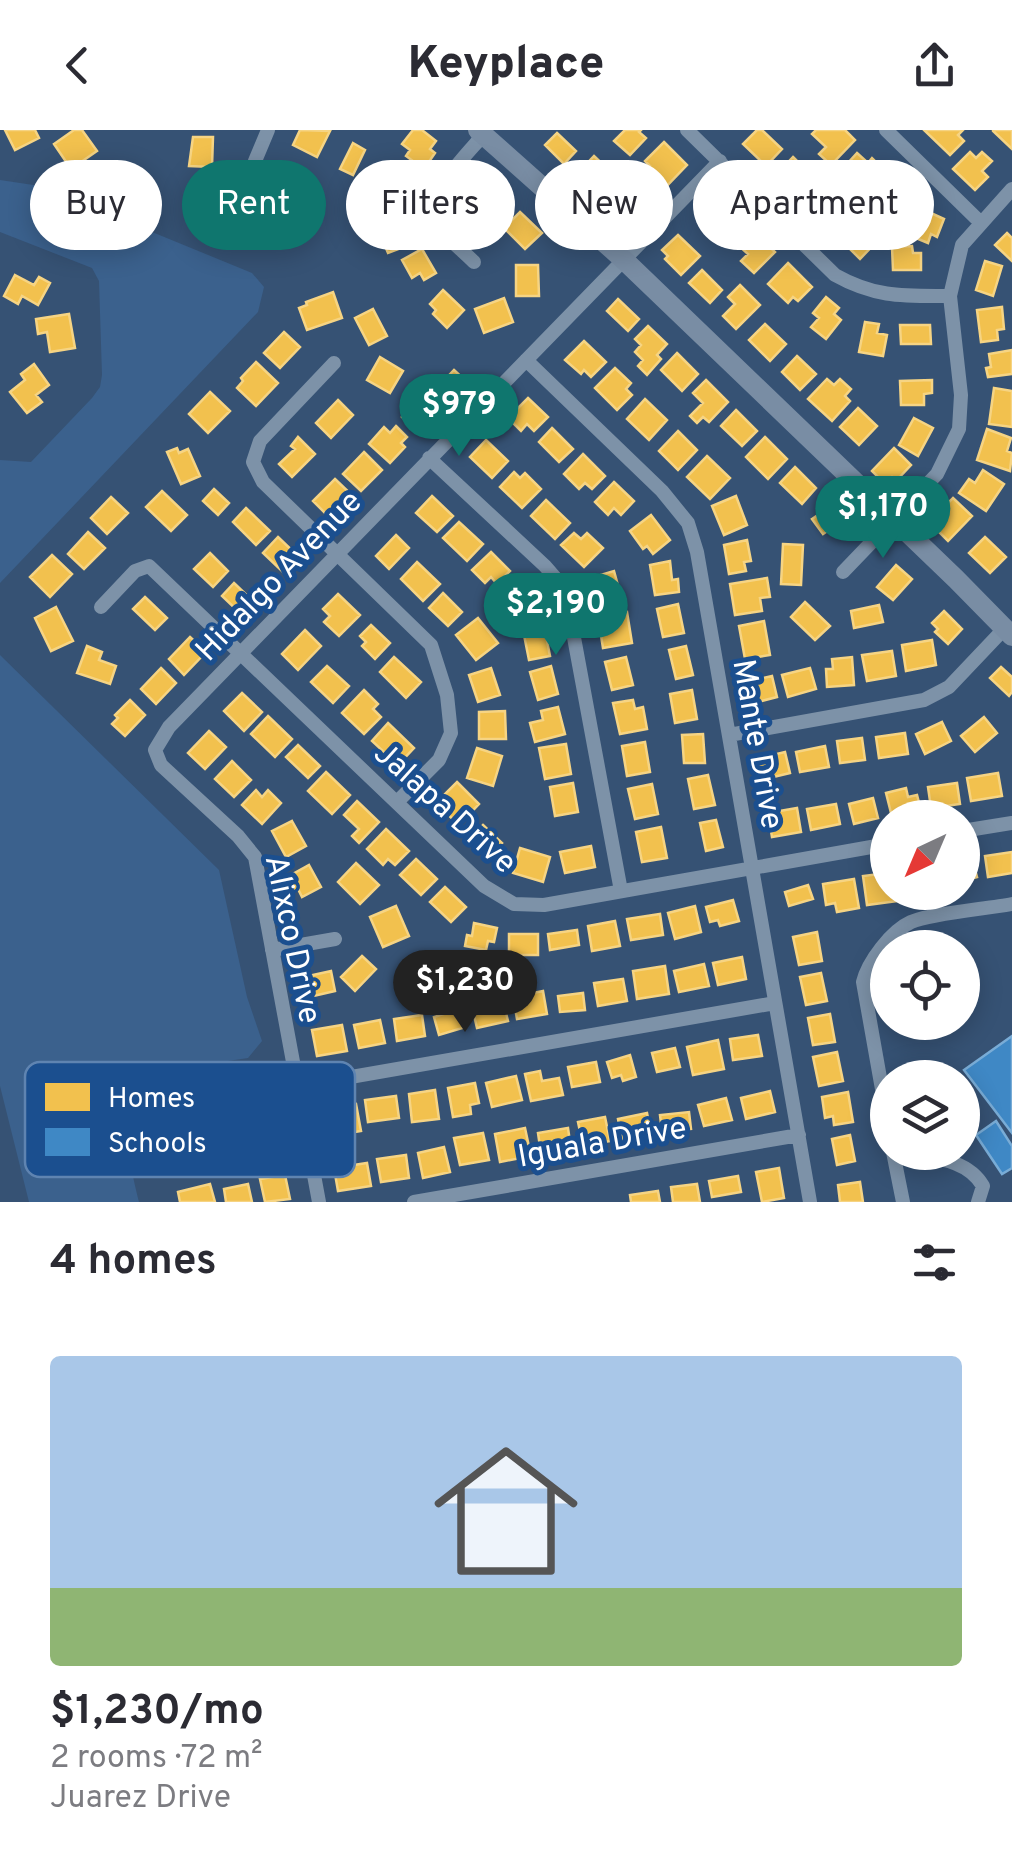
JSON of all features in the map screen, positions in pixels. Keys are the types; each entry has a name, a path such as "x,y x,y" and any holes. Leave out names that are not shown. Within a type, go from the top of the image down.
{"street":[{"path":"255,160 268,130"},
{"path":"687,130 719,160"},
{"path":"886,130 980,222"},
{"path":"474,262 438,226 433,209 442,187 481,132 623,259 1008,632 949,686 924,700 729,735"},
{"name":"Hidalgo Avenue","path":"169,727 693,188"},
{"path":"842,572 937,474 960,430 950,296 962,245 1012,188"},
{"path":"810,250 834,274 860,288 886,296 950,296"},
{"name":"Mante Drive","path":"526,360 662,490 688,523 753,867 810,1202"},
{"path":"334,363 260,441 252,462 262,482 432,645 448,695 451,733 439,760 397,802"},
{"path":"429,458 545,566 564,590 621,891"},
{"name":"Jalapa Drive","path":"101,607 134,571 148,566 484,886 514,904 544,905 870,847"},
{"name":"Alixco Drive","path":"169,727 154,750 162,765 238,836 254,858 292,1062"},
{"path":"980,828 1012,823"},
{"path":"877,1060 864,982 866,970 893,935 910,922 1012,904"},
{"path":"272,950 335,938"},
{"path":"355,1076 776,1003"},
{"name":"Iguala Drive","path":"414,1202 799,1134"},
{"path":"897,1170 903,1202"},
{"path":"972,1170 983,1186 978,1202"},
{"name":"Alixco Drive","path":"314,1177 319,1202"}],"water":[{"path":"0,180 30,184 30,244 0,232"},
{"path":"162,236 182,244 182,250 196,250 252,273 264,287 258,312 0,583 0,460 31,462 100,387 99,281 92,268 46,250 162,250"},
{"path":"0,655 219,870 247,997 262,1041 248,1058 221,1062 25,1062 25,1177 134,1177 139,1202 29,1202 0,1086"}],"building: Homes":[{"path":"5,130 35,130 39,138 15,150"},
{"path":"74,130 82,130 97,151 84,160 65,160 54,144"},
{"path":"300,130 330,131 317,157 293,145"},
{"path":"413,130 422,130 436,141 430,149 435,153 430,160 412,160 406,156 410,150 402,144"},
{"path":"625,130 641,130 646,138 630,155 614,141"},
{"path":"762,130 782,149 772,160 760,160 743,144"},
{"path":"816,130 845,130 855,140 836,160 826,160 819,154 826,147 812,134"},
{"path":"924,130 963,130 958,135 964,141 950,155"},
{"path":"993,130 1012,130 1012,149 993,131"},
{"path":"557,133 576,151 568,160 560,160 545,145"},
{"path":"193,137 213,137 212,160 190,160"},
{"path":"664,142 687,165 673,180 673,160 646,160"},
{"path":"353,143 365,150 360,160 346,160 346,172 340,169"},
{"path":"970,152 976,158 982,152 992,161 982,171 988,177 975,190 953,169"},
{"path":"520,212 535,226 535,240 525,249 515,239 515,217"},
{"path":"934,214 944,219 937,237 934,236"},
{"path":"1007,233 1012,238 1012,261 995,245"},
{"path":"678,235 700,256 681,275 665,259 668,256 662,250 673,250 673,240"},
{"path":"423,250 436,273 424,280 420,273 412,278 402,260"},
{"path":"744,250 775,252 754,273 741,261 748,254"},
{"path":"851,250 869,250 860,259"},
{"path":"892,250 921,253 921,270 893,270"},
{"path":"985,261 1002,266 993,296 976,290"},
{"path":"788,263 812,287 798,301 793,297 788,303 768,284"},
{"path":"516,265 538,265 539,296 516,296"},
{"path":"702,270 722,290 710,303 689,283"},
{"path":"15,275 34,285 39,277 50,283 38,305 22,296 18,304 4,296"},
{"path":"740,285 760,305 736,329 723,316 735,304 728,297"},
{"path":"443,290 464,310 447,328 433,314 436,310 430,304"},
{"path":"333,292 342,318 307,330 299,308"},
{"path":"826,297 839,308 834,314 841,320 826,339 811,327 819,318 813,313"},
{"path":"504,298 513,322 484,333 475,309"},
{"path":"618,299 639,319 628,331 607,311"},
{"path":"1002,307 1004,329 997,330 998,340 981,342 977,310"},
{"path":"373,309 387,336 369,345 355,318"},
{"path":"69,314 75,348 50,352 47,332 38,334 36,319"},
{"path":"865,322 879,324 877,333 887,335 883,356 859,352"},
{"path":"765,324 786,344 770,361 749,340"},
{"path":"900,325 930,325 931,344 901,344"},
{"path":"648,326 667,344 657,355 661,359 647,375 638,366 643,360 635,352 641,345 635,339"},
{"path":"284,332 300,347 280,368 264,353"},
{"path":"584,341 606,362 591,377 565,360"},
{"path":"1012,350 1012,374 988,377 989,354"},
{"path":"677,353 698,374 682,391 661,370"},
{"path":"797,356 816,374 800,390 782,372"},
{"path":"380,357 403,371 390,393 367,380"},
{"path":"256,362 278,383 256,406 237,388"},
{"path":"34,364 49,385 36,395 42,402 27,413 10,392 25,380 21,374"},
{"path":"615,368 631,383 626,389 632,395 617,410 595,388"},
{"path":"454,370 467,382 446,403 434,391"},
{"path":"827,379 834,385 840,379 851,389 845,396 850,401 832,421 808,399"},
{"path":"706,380 728,402 709,422 703,417 697,423 690,416 703,403 693,393"},
{"path":"932,380 932,393 924,394 924,405 901,405 900,381"},
{"path":"994,388 1012,391 1012,427 989,424"},
{"path":"210,392 230,411 208,433 189,414"},
{"path":"423,396 439,412 418,433 402,417"},
{"path":"528,398 548,417 534,431 527,424 521,431 508,418"},
{"path":"645,399 667,420 649,440 627,419"},
{"path":"338,400 353,415 331,438 316,423"},
{"path":"858,408 877,426 859,445 840,427"},
{"path":"736,410 757,431 742,446 721,426"},
{"path":"914,418 933,428 918,456 899,445"},
{"path":"396,426 407,437 401,443 405,447 390,463 369,444 384,427 390,433"},
{"path":"552,428 573,449 559,462 539,442"},
{"path":"987,429 1011,438 1007,451 1012,453 1010,471 977,460"},
{"path":"678,431 697,450 678,470 659,451"},
{"path":"298,437 315,454 292,477 279,464 295,449 291,446"},
{"path":"765,437 787,459 768,479 746,457"},
{"path":"486,440 508,461 492,478 470,457"},
{"path":"177,448 179,453 188,449 200,476 181,484 167,452"},
{"path":"894,448 911,465 896,481 892,477 885,484 872,471"},
{"path":"364,452 382,470 361,491 343,474"},
{"path":"583,454 605,476 592,489 585,483 579,489 564,474"},
{"path":"707,456 730,478 710,499 687,477"},
{"path":"795,467 816,488 802,504 780,483"},
{"path":"983,470 1004,484 986,511 959,493 969,479 975,483"},
{"path":"514,472 520,478 525,473 541,489 522,508 500,487"},
{"path":"335,479 355,498 333,521 313,501"},
{"path":"614,482 634,501 621,515 614,508 608,515 595,502"},
{"path":"214,489 229,503 218,515 203,501"},
{"path":"162,491 187,515 171,531 146,507"},
{"path":"432,496 453,516 437,532 416,513"},
{"path":"736,496 747,525 724,535 712,506"},
{"path":"111,497 128,513 107,534 91,518"},
{"path":"953,498 972,516 948,541 929,522"},
{"path":"546,500 570,523 555,539 531,516"},
{"path":"834,504 845,519 823,534 812,519"},
{"path":"246,508 270,531 256,545 233,522"},
{"path":"651,515 670,540 653,554 647,546 643,549 630,531"},
{"path":"459,522 483,544 467,561 443,538"},
{"path":"88,532 105,548 84,569 68,554"},
{"path":"574,533 581,539 587,533 603,548 584,567 561,545"},
{"path":"396,535 409,548 389,569 376,556"},
{"path":"278,537 299,557 284,573 263,553"},
{"path":"985,537 1006,557 990,573 969,553"},
{"path":"747,540 751,561 744,562 746,571 729,574 724,545"},
{"path":"783,544 803,545 801,585 781,584"},
{"path":"491,552 510,571 497,584 491,577 485,583 472,570"},
{"path":"210,553 228,571 213,587 194,569"},
{"path":"52,555 72,574 50,597 30,577"},
{"path":"670,561 672,580 678,579 679,592 655,595 650,565"},
{"path":"417,562 440,584 423,601 401,579"},
{"path":"896,565 912,579 893,600 877,587"},
{"path":"614,571 619,589 611,591 614,601 598,606 590,578"},
{"path":"767,578 770,597 760,598 762,611 735,615 730,584"},
{"path":"234,583 255,603 243,616 222,596"},
{"path":"516,583 537,604 519,624 497,603"},
{"path":"443,593 462,612 448,626 429,608"},
{"path":"338,594 360,615 339,636 324,622 330,616 323,609"},
{"path":"145,597 167,618 155,630 133,609"},
{"path":"805,602 830,626 815,640 791,617"},
{"path":"678,604 684,633 663,637 657,609"},
{"path":"879,605 883,622 854,628 851,611"},
{"path":"56,607 73,641 51,651 35,618"},
{"path":"944,611 962,629 948,644 935,632 938,629 932,623"},
{"path":"627,612 632,643 603,648 598,617"},
{"path":"478,618 498,643 476,660 456,635"},
{"path":"764,621 770,655 745,659 739,626"},
{"path":"371,625 390,643 375,659 362,646 366,642 360,636"},
{"path":"544,625 550,656 529,660 523,630"},
{"path":"305,630 321,646 298,670 282,654"},
{"path":"190,637 206,652 184,675 169,659"},
{"path":"932,640 936,665 906,671 902,645"},
{"path":"87,646 102,652 99,660 116,666 110,684 77,673"},
{"path":"686,646 693,675 676,679 669,650"},
{"path":"892,651 896,676 867,681 862,655"},
{"path":"394,657 421,682 406,698 380,672"},
{"path":"626,657 633,685 612,690 605,662"},
{"path":"852,657 854,685 827,687 826,669 833,669 832,659"},
{"path":"327,666 349,686 333,703 311,682"},
{"path":"551,666 558,694 538,700 530,672"},
{"path":"1001,667 1012,677 1009,696 990,678"},
{"path":"161,668 176,683 156,704 141,689"},
{"path":"491,668 500,695 478,702 469,675"},
{"path":"810,668 816,689 788,697 782,675"},
{"path":"772,676 777,697 750,704 745,682"},
{"path":"364,690 378,704 373,709 381,717 364,734 342,713"},
{"path":"692,690 697,719 675,723 670,694"},
{"path":"242,693 262,712 244,731 224,711"},
{"path":"130,700 145,715 125,736 112,724"},
{"path":"633,700 635,709 643,707 647,729 620,734 613,703"},
{"path":"558,707 565,734 535,742 530,723 543,720 541,711"},
{"path":"505,711 506,739 479,739 479,712"},
{"path":"268,716 292,739 275,757 251,734"},
{"path":"984,717 997,733 975,752 961,736"},
{"path":"942,722 951,741 925,754 916,734"},
{"path":"388,723 414,748 398,765 372,741"},
{"path":"209,731 226,747 205,769 188,753"},
{"path":"905,733 908,754 879,758 876,737"},
{"path":"703,734 705,763 684,763 682,735"},
{"path":"862,738 865,760 840,763 837,741"},
{"path":"645,742 650,772 627,776 622,746"},
{"path":"566,744 571,774 545,779 539,748"},
{"path":"298,745 320,766 308,778 286,757"},
{"path":"825,746 829,767 800,772 796,752"},
{"path":"477,748 502,756 493,786 467,778"},
{"path":"785,752 790,773 761,780 756,759"},
{"path":"232,761 251,780 234,797 215,779"},
{"path":"326,772 350,795 332,814 308,791"},
{"path":"998,773 1002,796 971,800 967,778"},
{"path":"708,775 715,805 694,809 688,779"},
{"path":"457,782 479,804 459,825 444,811 449,806 441,798"},
{"path":"573,783 578,812 555,816 550,787"},
{"path":"957,783 959,800 930,800 928,787"},
{"path":"652,784 658,814 635,819 628,789"},
{"path":"906,788 908,797 917,795 918,800 888,800 886,793"},
{"path":"256,790 262,797 268,790 281,803 262,824 242,805"},
{"path":"873,798 870,820 854,824 849,804"},
{"path":"357,801 379,822 359,843 352,836 359,829 344,815"},
{"path":"836,804 840,824 811,830 807,809"},
{"path":"797,808 801,832 772,837 768,813"},
{"path":"716,820 723,847 706,851 700,823"},
{"path":"292,821 306,846 286,857 272,831"},
{"path":"483,825 502,843 490,855 471,837"},
{"path":"661,827 667,858 642,862 636,832"},
{"path":"386,829 409,851 395,865 388,859 383,865 367,849"},
{"path":"591,846 595,867 565,873 560,852"},
{"path":"520,848 550,857 543,882 513,873"},
{"path":"1012,852 1012,873 988,877 985,856"},
{"path":"416,859 437,879 421,895 400,875"},
{"path":"356,863 379,885 360,904 338,882"},
{"path":"309,865 321,887 302,897 298,889 290,893 282,880"},
{"path":"870,875 870,905 867,905 863,876"},
{"path":"854,879 859,908 837,912 835,903 826,905 823,884"},
{"path":"808,885 813,899 789,906 785,892"},
{"path":"445,887 466,907 451,922 430,902"},
{"path":"733,900 739,921 720,926 718,920 710,922 706,907"},
{"path":"396,906 409,936 383,947 370,917"},
{"path":"695,906 701,932 675,939 668,913"},
{"path":"660,914 663,935 631,940 627,919"},
{"path":"615,921 620,946 592,951 588,926"},
{"path":"474,923 497,928 494,942 488,941 486,950 465,946"},
{"path":"577,930 579,945 550,950 548,934"},
{"path":"817,932 822,961 799,965 793,937"},
{"path":"509,934 538,934 538,955 509,955"},
{"path":"362,956 376,969 355,991 341,977"},
{"path":"742,957 746,979 718,985 713,963"},
{"path":"704,964 709,986 679,992 674,971"},
{"path":"665,966 669,994 637,999 633,971"},
{"path":"331,971 335,991 309,997 304,977"},
{"path":"821,973 827,1001 806,1005 800,977"},
{"path":"623,979 627,1001 598,1006 594,983"},
{"path":"543,991 547,1014 517,1019 513,997"},
{"path":"583,993 585,1010 560,1012 558,996"},
{"path":"503,1001 508,1021 477,1028 472,1007"},
{"path":"458,1002 466,1027 439,1035 434,1017 444,1014 442,1007"},
{"path":"830,1014 835,1042 813,1045 808,1018"},
{"path":"422,1015 425,1036 397,1041 394,1019"},
{"path":"380,1020 385,1043 359,1048 354,1025"},
{"path":"342,1025 347,1051 317,1056 312,1030"},
{"path":"758,1035 762,1056 733,1060 730,1039"},
{"path":"718,1040 724,1069 693,1075 687,1047"},
{"path":"675,1048 680,1067 657,1072 652,1053"},
{"path":"837,1052 843,1081 819,1086 813,1057"},
{"path":"630,1055 636,1077 623,1081 621,1075 612,1078 607,1062"},
{"path":"596,1062 600,1082 572,1087 568,1067"},
{"path":"540,1071 542,1081 559,1078 563,1095 531,1101 525,1074"},
{"path":"516,1076 522,1100 492,1107 486,1083"},
{"path":"475,1083 479,1103 470,1105 471,1114 453,1117 448,1088"},
{"path":"435,1090 439,1119 412,1122 409,1094"},
{"path":"770,1091 775,1112 746,1119 741,1098"},
{"path":"848,1092 853,1122 834,1125 833,1116 825,1118 822,1097"},
{"path":"396,1096 399,1118 368,1122 365,1100"},
{"path":"726,1098 732,1120 704,1126 698,1105"},
{"path":"355,1104 361,1131 355,1132"},
{"path":"689,1112 691,1129 662,1132 660,1115"},
{"path":"647,1113 651,1134 622,1140 618,1119"},
{"path":"605,1117 610,1141 583,1146 578,1122"},
{"path":"525,1128 531,1156 500,1162 495,1134"},
{"path":"568,1128 571,1149 541,1154 538,1133"},
{"path":"483,1133 489,1160 460,1165 454,1138"},
{"path":"850,1135 855,1161 837,1165 832,1139"},
{"path":"444,1147 450,1172 423,1178 418,1153"},
{"path":"406,1155 409,1178 381,1182 377,1159"},
{"path":"367,1163 371,1186 338,1191 336,1177 355,1177 355,1165"},
{"path":"779,1168 784,1198 762,1202 756,1172"},
{"path":"738,1176 741,1192 712,1197 709,1181"},
{"path":"285,1177 290,1199 265,1202 260,1179"},
{"path":"860,1182 863,1202 840,1202 838,1185"},
{"path":"210,1184 215,1202 180,1202 178,1192"},
{"path":"248,1184 252,1202 226,1202 224,1189"},
{"path":"697,1184 700,1202 673,1202 671,1187"},
{"path":"658,1191 660,1202 631,1202 630,1195"}],"building: Schools":[{"path":"1012,1036 1012,1133 980,1091 978,1060"},
{"path":"996,1121 1012,1146 1012,1168 1002,1174 980,1141 980,1132"}]}
